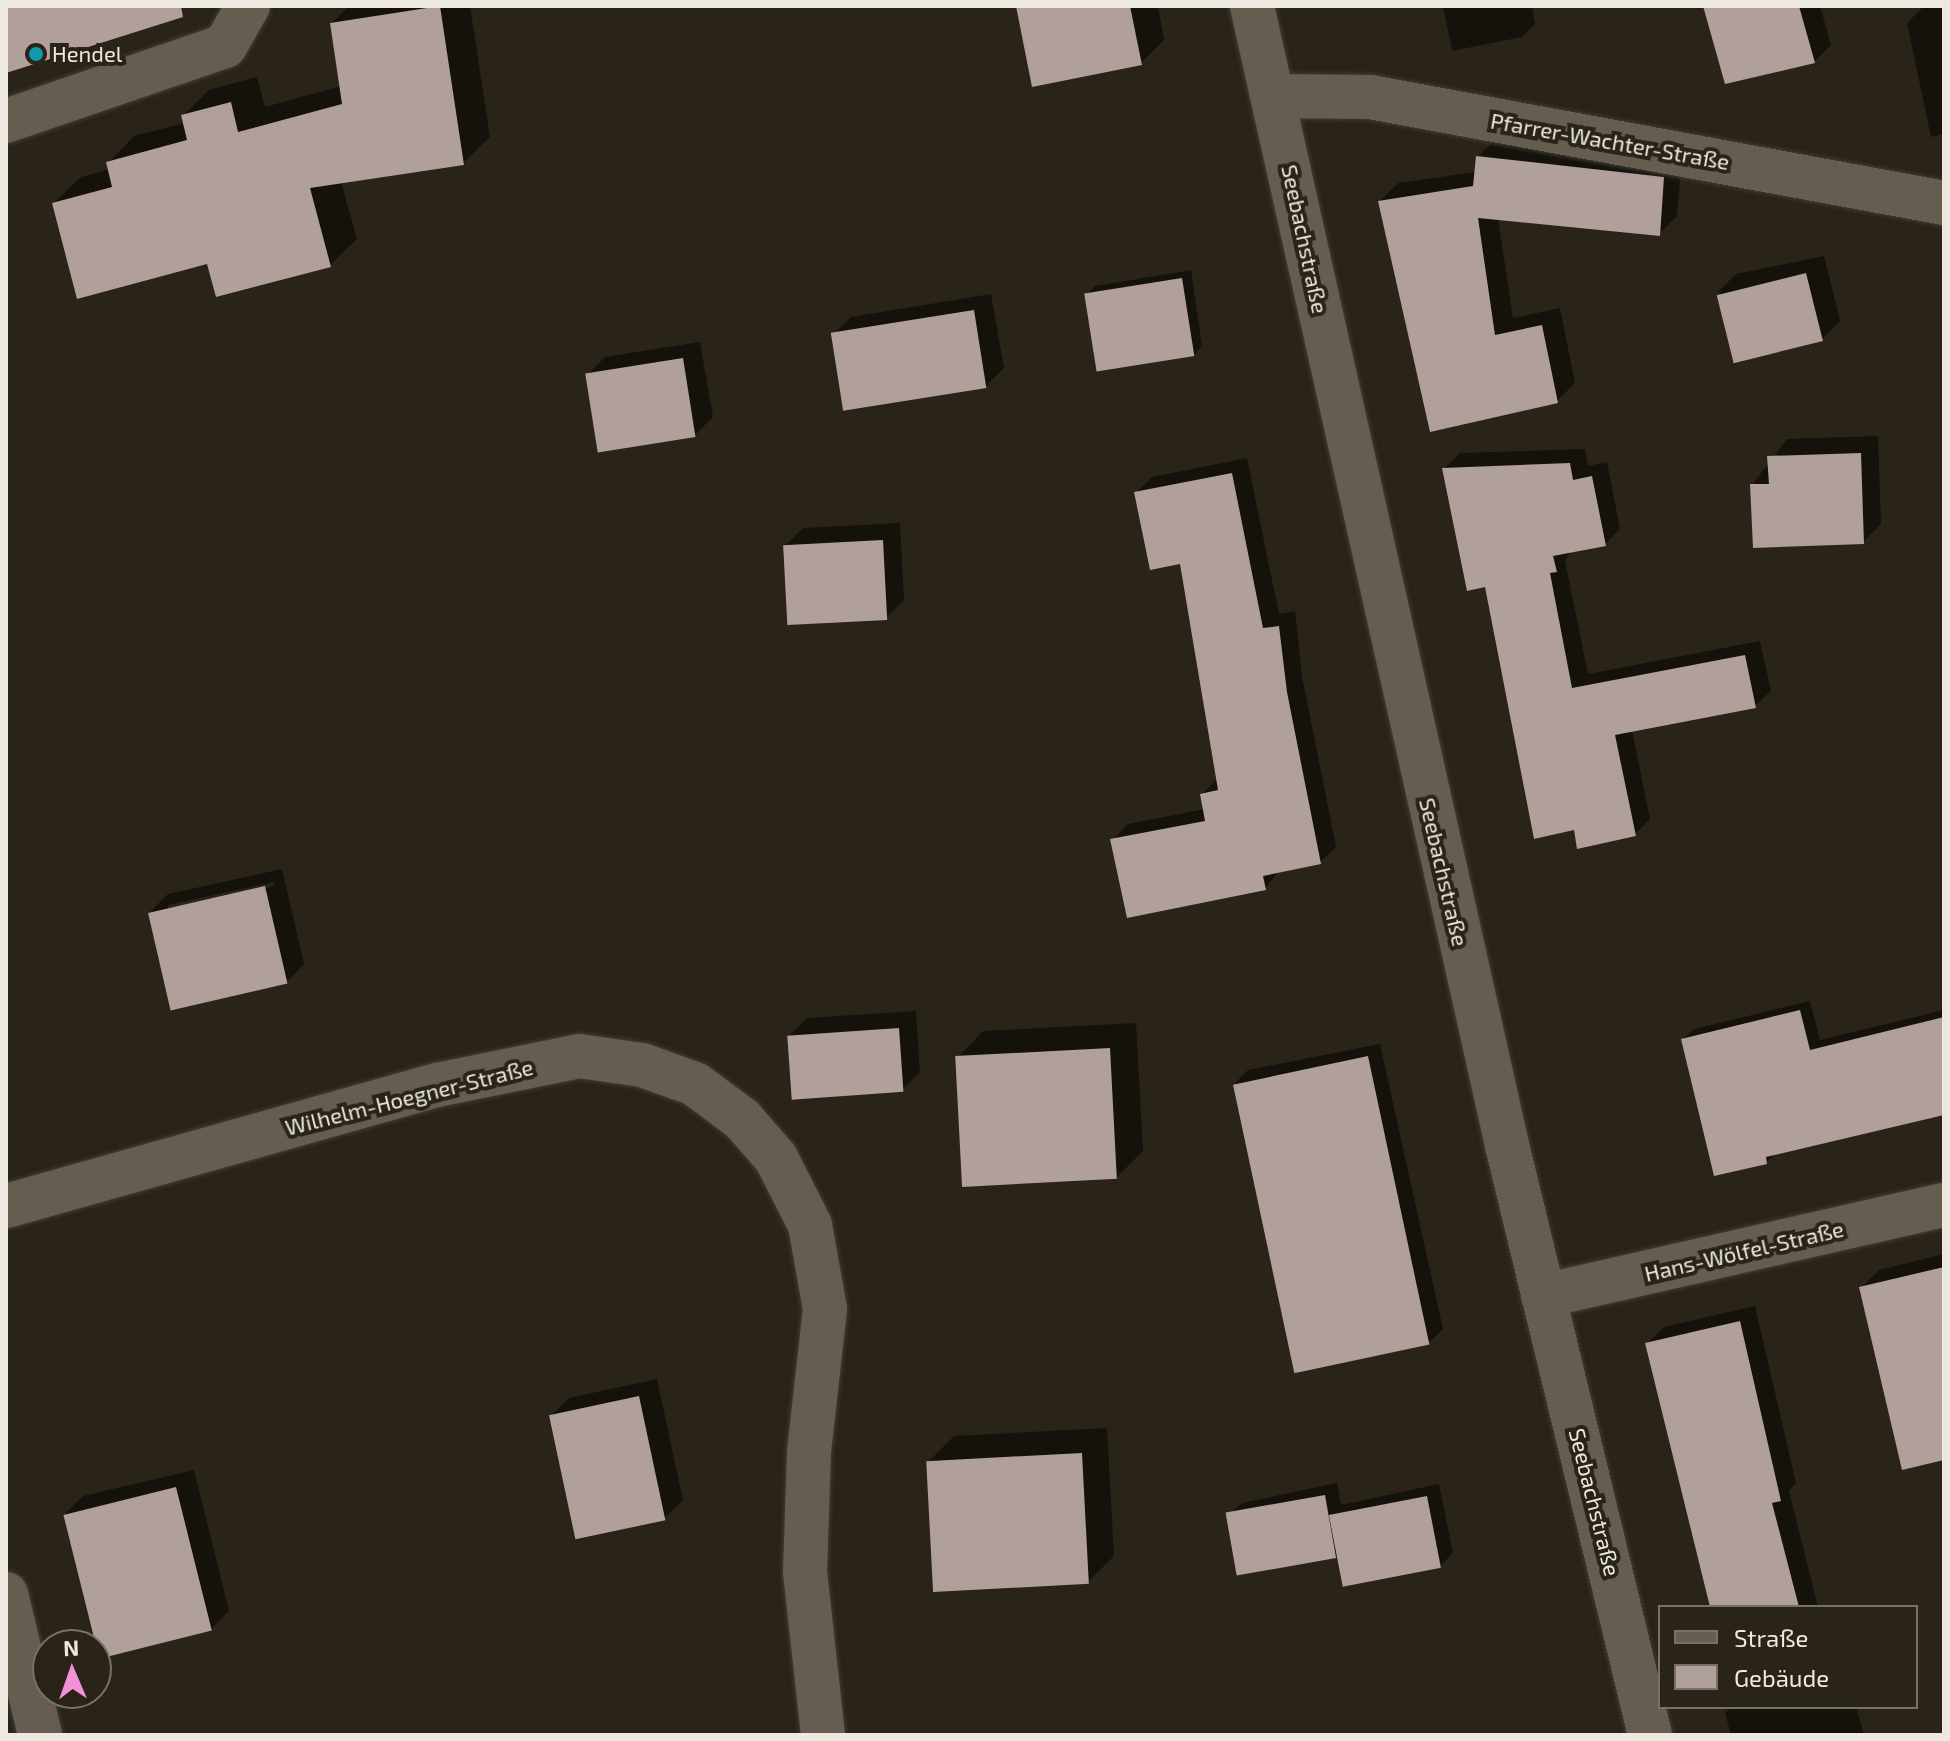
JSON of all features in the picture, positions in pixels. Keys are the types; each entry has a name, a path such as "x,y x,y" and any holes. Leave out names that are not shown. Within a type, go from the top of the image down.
{"street":[{"path":"6,121 225,46 248,6"},
{"name":"Seebachstraße","path":"1252,6 1275,96 1367,537 1543,1296 1650,1735"},
{"name":"Pfarrer-Wachter-Straße","path":"1275,96 1370,97 1944,203"},
{"name":"Wilhelm-Hoegner-Straße","path":"6,1206 437,1085 579,1056 642,1065 695,1084 742,1119 776,1158 810,1225 825,1309 809,1452 805,1572 823,1735"},
{"name":"Hans-Wölfel-Straße","path":"1543,1296 1944,1205"},
{"path":"6,1594 28,1729"}],"building":[{"name":"Hendel","path":"6,6 181,6 183,17 6,73"},
{"path":"440,6 464,165 310,188 331,267 216,297 207,264 77,299 52,203 112,187 106,162 187,140 181,115 231,102 238,132 342,104 330,23"},
{"path":"1016,6 1130,6 1142,65 1032,87"},
{"path":"1703,6 1799,6 1815,63 1725,84"},
{"path":"1476,156 1664,177 1660,236 1478,218 1495,335 1542,325 1558,403 1430,432 1378,201 1473,186"},
{"path":"1806,273 1823,341 1734,363 1717,295"},
{"path":"1182,278 1194,356 1097,372 1084,293"},
{"path":"974,310 986,388 843,411 831,333"},
{"path":"683,358 696,437 598,453 585,373"},
{"path":"1861,453 1864,544 1753,548 1750,484 1769,484 1767,456"},
{"path":"1570,463 1573,480 1592,476 1606,546 1553,556 1557,572 1550,573 1572,688 1745,655 1756,708 1615,735 1636,836 1577,849 1574,830 1534,839 1485,587 1467,591 1442,468"},
{"path":"1232,473 1263,628 1279,626 1287,692 1321,864 1263,876 1266,890 1127,918 1110,839 1205,821 1200,794 1218,790 1180,564 1150,570 1134,492"},
{"path":"883,540 887,620 787,625 783,545"},
{"path":"265,886 287,983 171,1010 148,913"},
{"path":"1800,1010 1810,1050 1944,1017 1944,1115 1766,1157 1767,1164 1714,1176 1681,1039"},
{"path":"899,1028 903,1092 792,1100 787,1036"},
{"path":"1110,1048 1117,1179 962,1187 955,1056"},
{"path":"1368,1056 1429,1345 1294,1373 1233,1085"},
{"path":"1944,1267 1944,1460 1902,1470 1859,1287"},
{"path":"1740,1321 1781,1501 1772,1503 1798,1605 1710,1605 1645,1343"},
{"path":"639,1396 665,1520 575,1539 549,1415"},
{"path":"1082,1453 1089,1584 933,1592 926,1461"},
{"path":"176,1487 212,1631 112,1655 112,1629 92,1629 63,1515"},
{"path":"1325,1495 1336,1558 1237,1576 1226,1513"},
{"path":"1427,1496 1441,1568 1343,1587 1329,1515"}],"place":[{"name":"Hendel","path":"36,54"}]}
